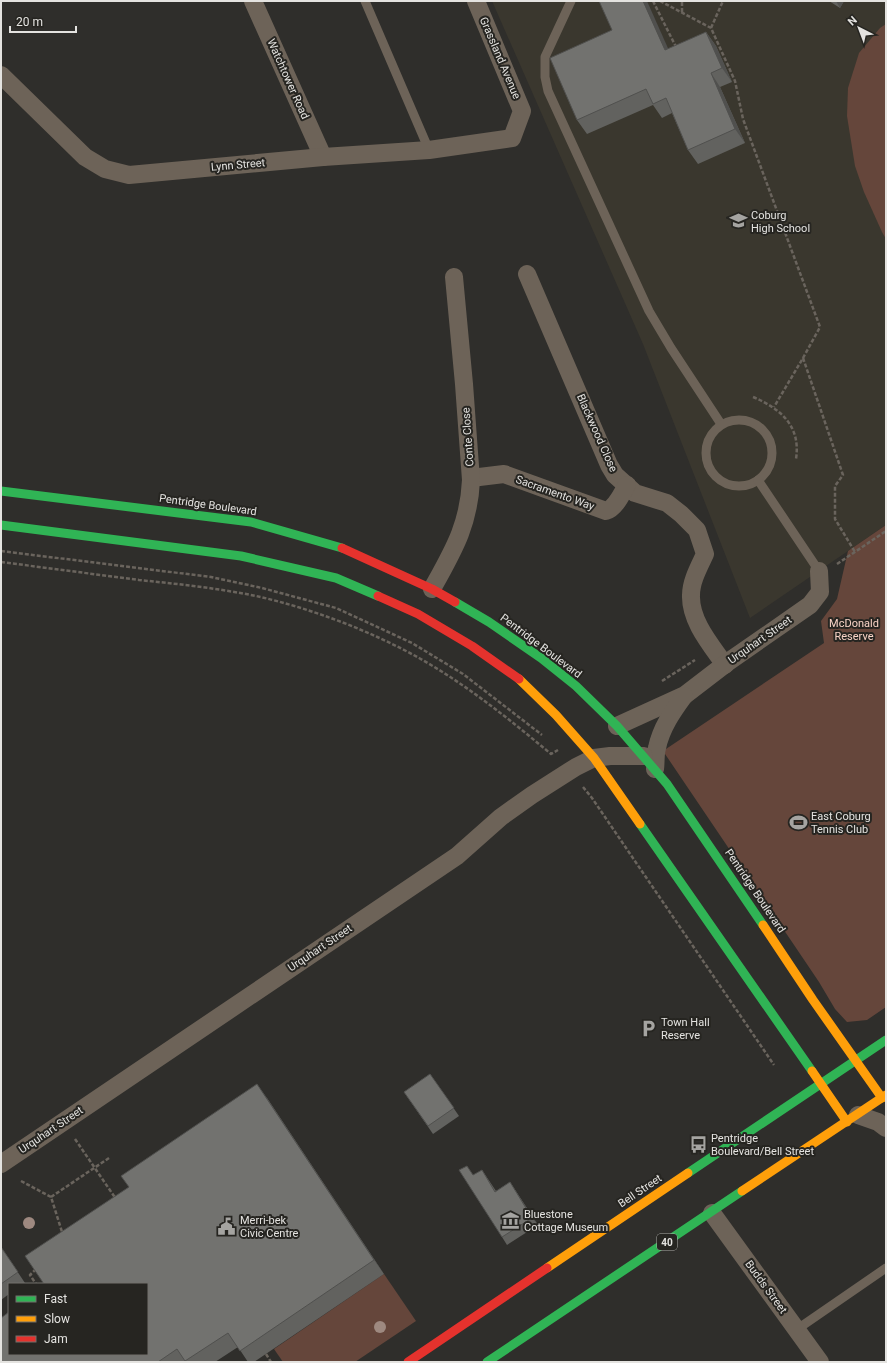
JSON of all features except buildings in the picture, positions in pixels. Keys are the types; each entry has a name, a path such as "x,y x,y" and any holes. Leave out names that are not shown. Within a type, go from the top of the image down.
{"main road":[{"name":"Pentridge Boulevard","path":"1,491 251,522 344,553 430,592 489,622 541,658 576,686 617,726 667,784 720,860 813,1000 855,1060 884,1096"},
{"path":"1,525 241,556 337,575 420,611 472,646 523,682 556,715 594,758 820,1084 853,1118"},
{"name":"Bell Street","path":"408,1362 886,1040"},
{"name":"40","path":"487,1362 712,1213 884,1096"}],"street":[{"name":"Watchtower Road","path":"253,1 323,157"},
{"name":"Grassland Avenue","path":"476,1 522,111 512,138"},
{"name":"Lynn Street","path":"1,75 85,157 105,169 129,175 323,157 429,150 512,138"},
{"name":"Blackwood Close","path":"528,274 609,465 615,475 635,493 667,503 697,530 705,554 695,576 691,596 698,625 725,665"},
{"name":"Conte Close","path":"430,592 450,556 462,528 466,516 471,478 454,277"},
{"name":"Sacramento Way","path":"471,478 504,474 606,511 614,505 627,485"},
{"name":"Urquhart Street","path":"617,726 685,695 810,604 820,592 819,574"},
{"name":"Urquhart Street","path":"1,1164 457,856 501,817 576,767 594,758 610,756 649,763 657,748 663,729 675,708 685,695"},
{"path":"853,1118 878,1122 886,1128"},
{"name":"Budds Street","path":"712,1213 820,1362"}],"lane":[{"path":"365,1 429,150"},
{"path":"571,1 545,57 545,77 548,91 649,311 671,348 721,424"},
{"path":"733,419 745,420 756,423 765,431 771,441 773,452 771,464 766,474 758,480 746,486 735,486 725,483 716,477 710,469 706,459 706,449 714,430 721,424 733,419"},
{"path":"758,480 819,574"},
{"path":"796,1330 886,1268"}],"path":[{"path":"653,1 680,54"},
{"path":"660,1 711,28 735,81 743,119 820,327 774,407"},
{"path":"682,1 682,13"},
{"path":"711,28 723,1"},
{"path":"803,358 843,474 835,486 835,519 856,552"},
{"path":"753,397 774,407 787,420 794,433 798,448 796,459"},
{"path":"819,574 856,552 886,531"},
{"path":"1,550 211,577 262,588 336,608 412,643 464,674 542,736"},
{"path":"1,562 206,588 256,596 320,615 368,633 419,658 475,694 505,716 551,754 570,771 592,798 774,1065"},
{"path":"656,685 713,647"},
{"path":"551,754 558,750 553,745"},
{"path":"63,1122 120,1205"},
{"path":"51,1197 109,1158"},
{"path":"21,1181 51,1197 64,1238"},
{"path":"35,1283 30,1275 40,1264"},
{"path":"266,1354 272,1362"}],"shaded area":[{"name":"Coburg High School","path":"492,1 886,1 886,525 750,618 643,344"}],"green space":[{"path":"886,24 886,239 864,192 855,166 847,116 848,88 859,53 880,28"},
{"name":"East Coburg Tennis Club","path":"886,525 886,1007 867,1020 847,1022 835,1009 819,982 663,751 824,643 821,621 837,599 848,551"},
{"path":"384,1274 416,1321 355,1362 283,1362 274,1349"}],"traffic: fast":[{"path":"1,491 251,522 342,548"},
{"path":"1,525 241,556 336,578 378,596"},
{"path":"455,602 489,622 541,658 576,686 617,726 667,784 763,925"},
{"path":"640,824 812,1071"},
{"path":"688,1173 886,1040"},
{"path":"487,1362 742,1191"}],"traffic: slow":[{"path":"519,679 556,715 594,758 640,824"},
{"path":"763,925 813,1000 882,1098"},
{"path":"812,1071 847,1122"},
{"path":"742,1191 886,1095"},
{"path":"547,1268 688,1173"}],"traffic: jam":[{"path":"342,548 432,589 455,602"},
{"path":"378,596 418,614 472,646 519,679"},
{"path":"408,1362 547,1268"}],"place":[{"name":"Coburg High School","path":"738,221"},
{"name":"East Coburg Tennis Club","path":"798,822"},
{"name":"Town Hall Reserve","path":"648,1028"},
{"name":"Pentridge Boulevard/Bell Street","path":"698,1144"},
{"name":"Bluestone Cottage Museum","path":"511,1220"},
{"name":"Merri-bek Civic Centre","path":"227,1226"}],"park label":[{"name":"McDonald Reserve","path":"854,629"}]}
